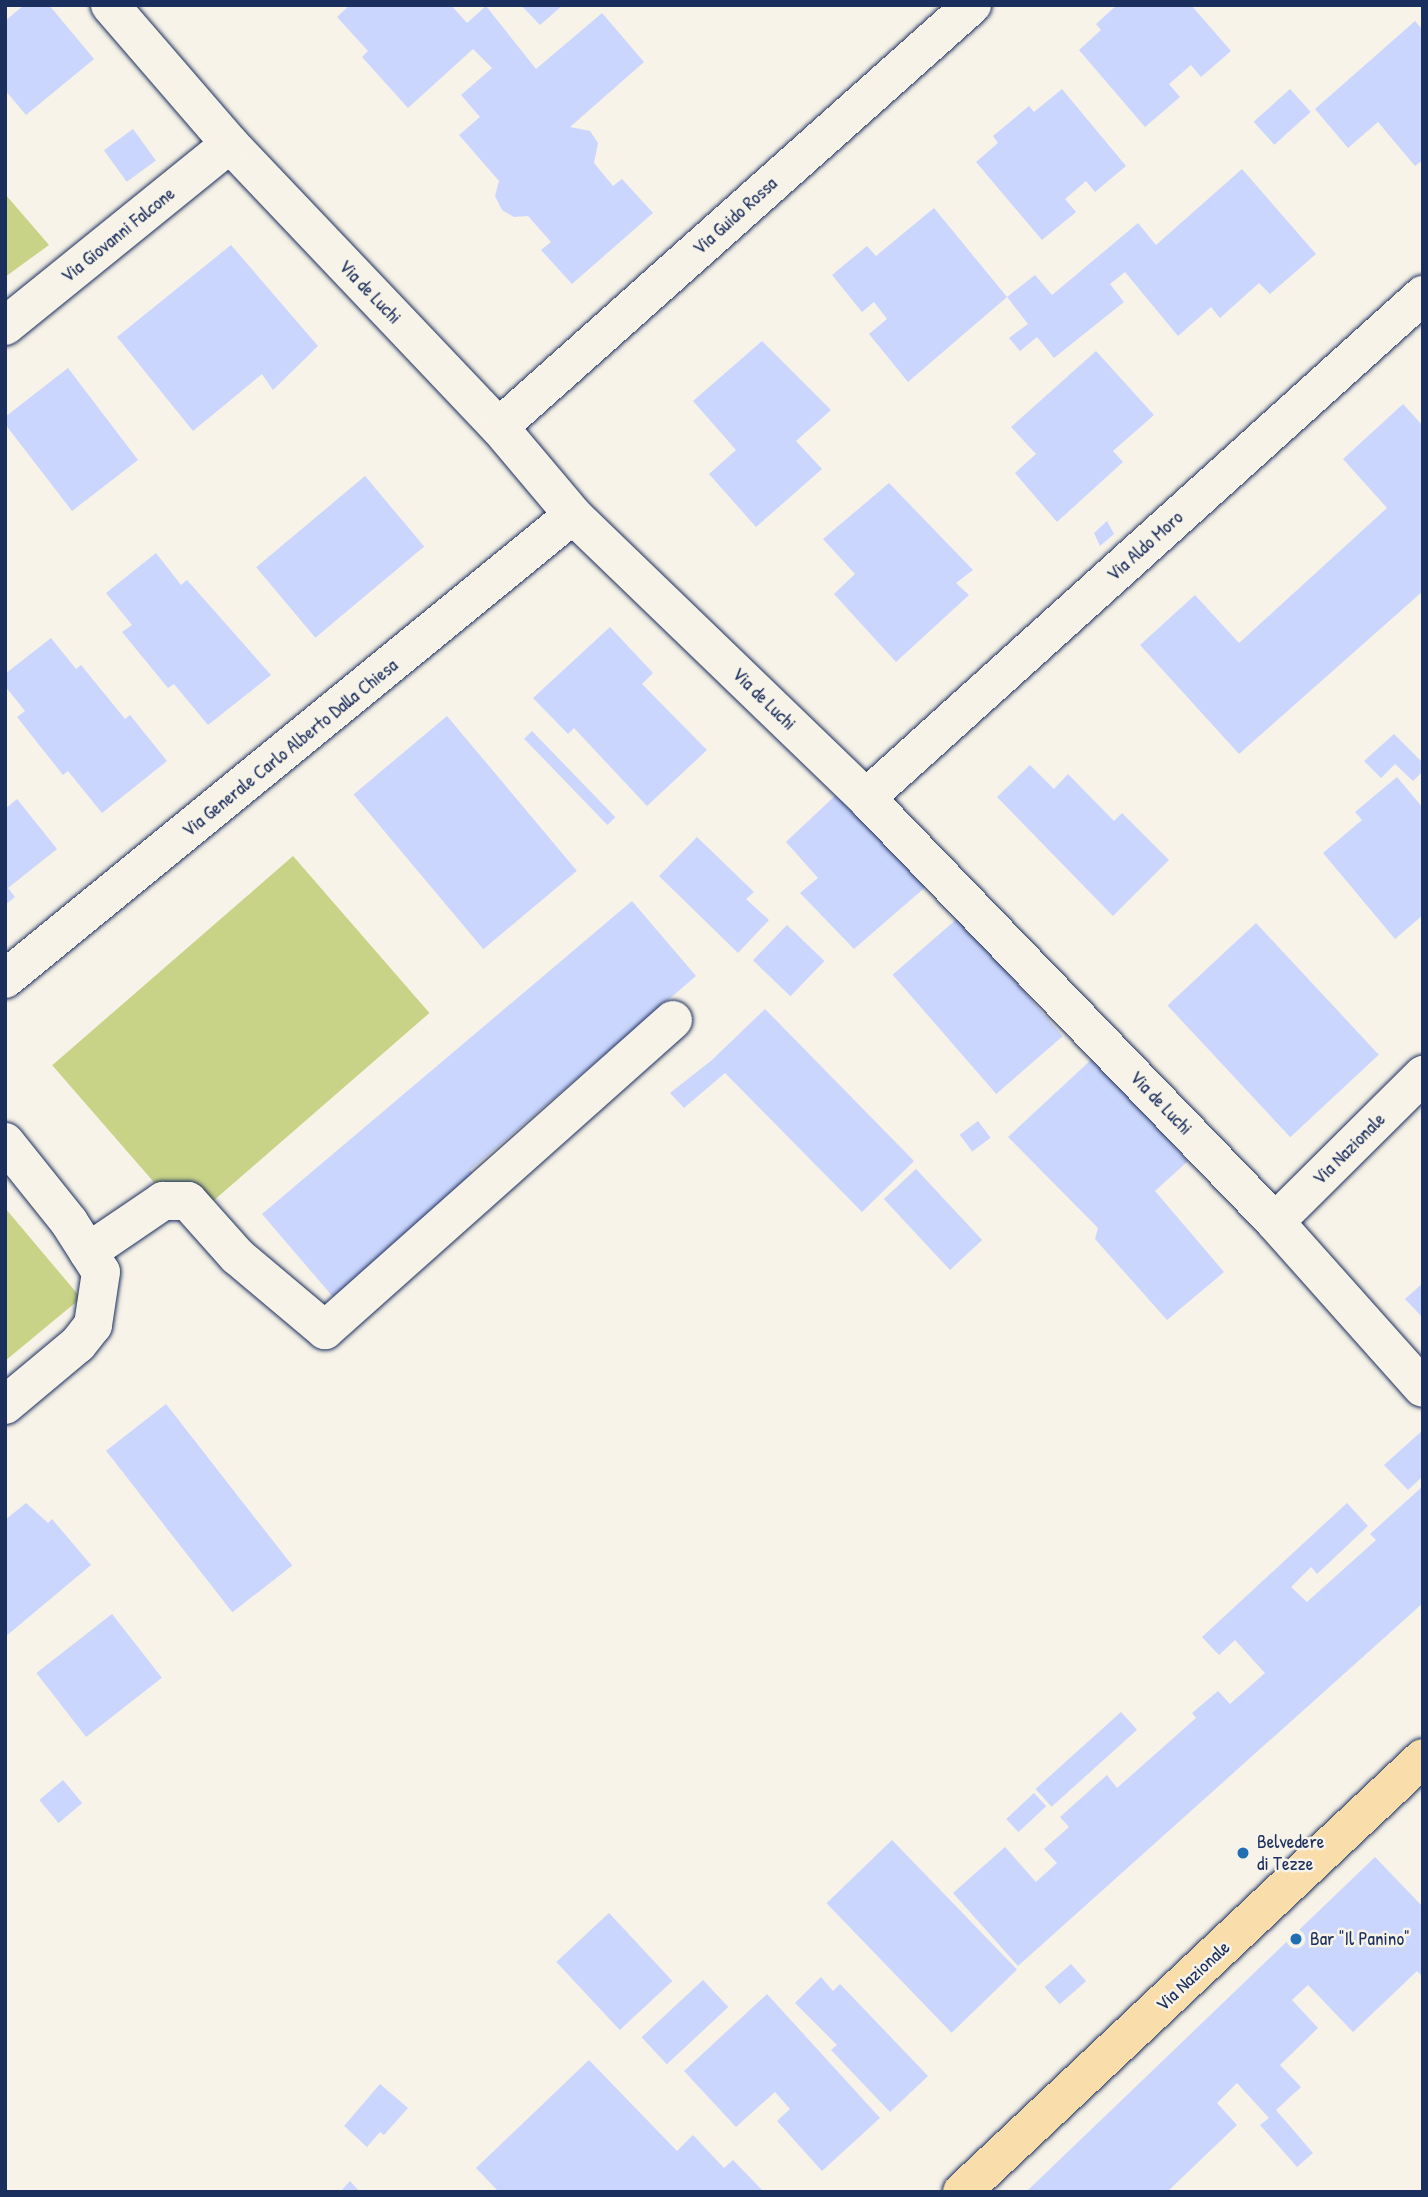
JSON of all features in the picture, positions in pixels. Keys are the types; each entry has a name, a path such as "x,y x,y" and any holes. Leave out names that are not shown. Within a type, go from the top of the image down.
{"main road":[{"name":"Via Nazionale","path":"962,2192 1423,1758"}],"street":[{"name":"Via de Luchi","path":"110,5 230,144 499,427 573,515 866,798 1275,1222 1423,1388"},
{"name":"Via Guido Rossa","path":"499,427 972,5"},
{"name":"Via Giovanni Falcone","path":"5,326 230,144"},
{"name":"Via Aldo Moro","path":"866,798 1423,295"},
{"name":"Via Generale Carlo Alberto Dalla Chiesa","path":"5,979 573,515"},
{"path":"89,1252 163,1200 188,1200 237,1256 326,1330 673,1020"},
{"name":"Via Nazionale","path":"1275,1222 1423,1075"},
{"path":"5,1142 89,1252 101,1272 93,1325 78,1345 5,1405"}],"green space":[{"path":"5,194 49,245 5,277"},
{"path":"293,856 429,1013 189,1222 52,1065"},
{"path":"5,1208 81,1298 5,1361"}],"building":[{"path":"24,5 49,5 94,59 26,115 5,90 5,21"},
{"path":"350,5 451,5 467,23 486,6 536,69 602,13 644,62 570,127 590,131 598,143 594,163 613,186 622,179 653,213 572,284 541,250 551,242 528,216 514,217 502,210 495,196 499,181 459,135 480,117 461,95 492,68 473,49 408,108 362,57 368,51 337,17"},
{"path":"521,5 563,5 540,25"},
{"path":"1117,5 1191,5 1231,51 1201,77 1191,65 1169,84 1180,97 1145,127 1079,50 1101,30 1096,24"},
{"path":"1415,21 1423,30 1423,160 1415,166 1378,122 1348,148 1315,109"},
{"path":"1062,89 1126,166 1095,192 1086,181 1065,199 1076,212 1042,240 976,162 998,143 993,136 1029,106 1034,112"},
{"path":"1290,89 1311,112 1274,145 1254,122"},
{"path":"133,129 156,161 127,182 104,150"},
{"path":"1242,169 1316,254 1270,294 1259,283 1220,318 1211,307 1178,336 1125,272 1110,284 1124,302 1054,358 1037,337 1020,351 1009,338 1028,324 1007,297 1035,275 1052,295 1138,223 1156,245"},
{"path":"934,208 1007,297 908,382 869,334 887,319 874,302 862,312 832,275 867,246 876,256"},
{"path":"231,245 318,346 273,390 262,374 193,431 117,337"},
{"path":"762,341 831,410 796,441 822,469 756,527 709,474 736,450 693,401"},
{"path":"1096,351 1154,415 1113,451 1123,462 1057,522 1015,473 1036,454 1011,427"},
{"path":"68,368 138,460 72,511 5,424 5,417"},
{"path":"1403,404 1423,426 1423,591 1239,754 1140,645 1195,595 1239,643 1387,508 1343,459"},
{"path":"365,476 424,546 315,638 256,567"},
{"path":"889,483 973,570 956,583 969,595 896,662 834,594 855,574 823,539"},
{"path":"1107,521 1114,534 1100,546 1094,533"},
{"path":"156,553 181,585 187,580 271,675 208,725 174,684 168,688 122,632 132,625 106,593"},
{"path":"610,627 653,673 642,684 707,750 647,806 574,728 568,734 533,698"},
{"path":"51,638 76,669 81,665 125,719 130,715 167,761 102,813 68,771 63,775 17,717 25,711 5,686 5,674"},
{"path":"447,716 577,871 483,949 354,794"},
{"path":"532,731 615,817 607,825 524,739"},
{"path":"1394,734 1423,763 1423,771 1413,781 1395,764 1381,778 1364,761"},
{"path":"1030,765 1054,789 1068,774 1114,821 1122,813 1169,860 1113,916 997,797"},
{"path":"1397,777 1423,808 1423,915 1395,939 1323,853 1362,820 1355,812"},
{"path":"838,793 929,884 854,949 800,893 818,878 786,842"},
{"path":"17,799 57,849 8,888 15,897 5,905 5,809"},
{"path":"697,837 754,892 746,899 769,920 738,953 659,876"},
{"path":"632,901 696,976 470,1170 482,1184 339,1304 262,1214"},
{"path":"959,917 1063,1036 996,1094 893,975"},
{"path":"1256,923 1379,1055 1290,1137 1168,1006"},
{"path":"787,925 824,961 790,996 753,960"},
{"path":"765,1009 914,1161 862,1212 725,1073 684,1108 670,1093 712,1060"},
{"path":"1093,1058 1188,1161 1155,1191 1224,1272 1167,1320 1095,1239 1098,1228 1008,1137"},
{"path":"978,1121 991,1138 972,1152 960,1135"},
{"path":"916,1169 982,1240 950,1270 884,1199"},
{"path":"1423,1283 1423,1318 1405,1299"},
{"path":"166,1404 292,1566 232,1612 106,1451"},
{"path":"1423,1430 1423,1476 1408,1490 1384,1465"},
{"path":"1423,1486 1423,1603 1018,1966 953,1893 1005,1847 1036,1882 1057,1863 1044,1849 1069,1827 1060,1817 1107,1775 1117,1788 1196,1718 1192,1713 1218,1691 1230,1704 1265,1673 1235,1640 1219,1655 1202,1637 1347,1503 1368,1526 1317,1574 1311,1567 1291,1587 1307,1602 1376,1540 1370,1534"},
{"path":"26,1503 48,1523 52,1519 91,1565 5,1637 5,1520"},
{"path":"112,1614 162,1678 86,1737 36,1673"},
{"path":"1121,1712 1137,1730 1052,1807 1036,1789"},
{"path":"63,1780 82,1803 59,1823 39,1800"},
{"path":"1034,1793 1046,1806 1018,1832 1006,1819"},
{"path":"892,1840 1017,1969 952,2033 827,1903"},
{"path":"1375,1857 1423,1907 1423,1977 1417,1971 1353,2032 1308,1985 1292,2000 1318,2028 1280,2065 1301,2087 1276,2110 1313,2153 1297,2167 1260,2125 1269,2118 1237,2083 1217,2103 1237,2125 1167,2192 1026,2192"},
{"path":"609,1913 672,1981 620,2030 556,1962"},
{"path":"1071,1964 1086,1981 1060,2004 1045,1987"},
{"path":"821,1977 833,1991 840,1984 928,2076 890,2112 831,2050 837,2045 795,2003"},
{"path":"703,1980 728,2007 667,2064 642,2037"},
{"path":"767,1994 880,2118 822,2171 777,2121 790,2109 775,2092 736,2127 684,2071"},
{"path":"589,2060 677,2151 693,2135 724,2168 733,2160 764,2192 499,2192 476,2168"},
{"path":"380,2084 408,2108 384,2135 380,2132 367,2147 344,2126"},
{"path":"350,2181 360,2192 340,2192"}],"place":[{"name":"Belvedere di Tezze","path":"1243,1853"},
{"name":"Bar \"Il Panino\"","path":"1296,1939"}]}
